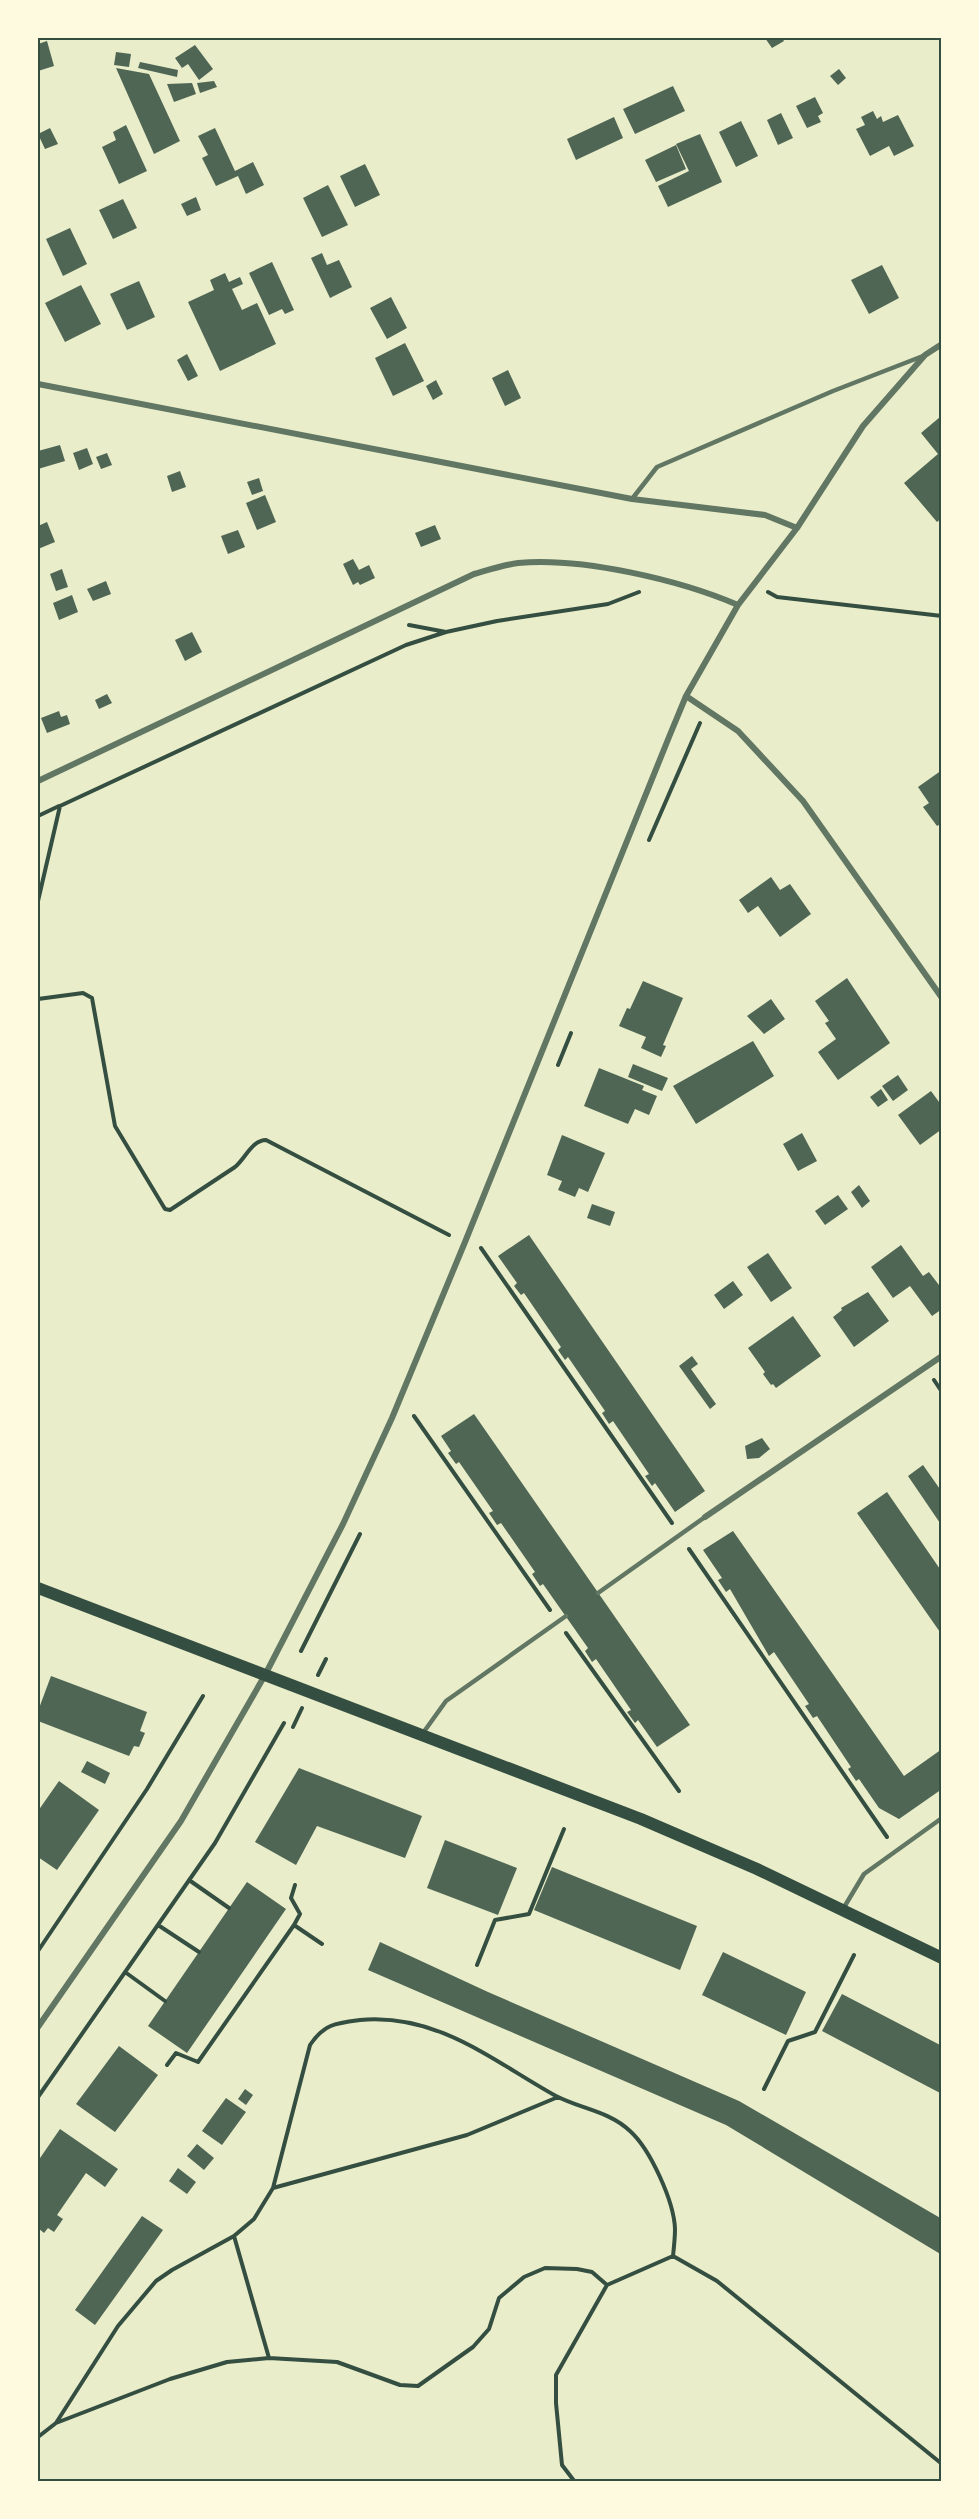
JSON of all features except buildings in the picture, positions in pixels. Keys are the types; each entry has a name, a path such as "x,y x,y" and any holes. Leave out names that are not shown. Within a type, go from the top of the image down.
{"main road":[{"path":"38,1588 641,1819 757,1869 942,1958"}],"street":[{"path":"38,2027 181,1821 265,1675 348,1513 392,1418 465,1242 686,696 738,605 779,554 863,426 925,355 942,344"},
{"path":"38,384 632,499 765,515 797,528"},
{"path":"38,781 474,574 516,563 558,561 607,569 709,592 738,605"},
{"path":"686,696 738,731 803,801 942,998"},
{"path":"705,1517 942,1356"}],"lane":[{"path":"632,499 657,467 833,391 925,355"},
{"path":"598,1593 705,1517"},
{"path":"422,1736 446,1701 566,1616"},
{"path":"843,1909 864,1874 942,1818"}],"path":[{"path":"38,816 406,645 446,632 497,621 608,604 666,582"},
{"path":"754,584 777,597 942,616"},
{"path":"379,619 446,632"},
{"path":"38,901 60,806"},
{"path":"38,999 84,993 92,998 115,1126 165,1209 170,1210 234,1167 242,1161 254,1145 260,1140 266,1140 430,1227 483,1249"},
{"path":"414,1416 679,1791"},
{"path":"38,1951 147,1789 203,1696"},
{"path":"38,2097 215,1843 284,1723"},
{"path":"477,1965 495,1920 529,1914 564,1829"},
{"path":"189,1880 229,1908"},
{"path":"167,2065 176,2053 198,2062 294,1925 300,1914 291,1898 295,1885"},
{"path":"158,1925 199,1952"},
{"path":"294,1925 322,1944"},
{"path":"764,2089 788,2041 815,2032 854,1955"},
{"path":"125,1971 165,2001"},
{"path":"56,2423 118,2326 156,2282 172,2270 234,2236 254,2219 273,2188 310,2045 318,2033 330,2025 369,2020 408,2021 477,2047 558,2097 613,2117 631,2132 645,2151 669,2199 675,2227 673,2256"},
{"path":"273,2188 466,2135 558,2097"},
{"path":"234,2236 269,2358"},
{"path":"574,2481 562,2465 556,2403 556,2375 607,2285 673,2256"},
{"path":"673,2256 717,2281 942,2464"},
{"path":"38,2437 56,2423 170,2379 227,2362 269,2358 337,2362 400,2385 418,2386 473,2347 489,2329 499,2298 524,2277 546,2268 577,2268 592,2272 607,2285"}]}
